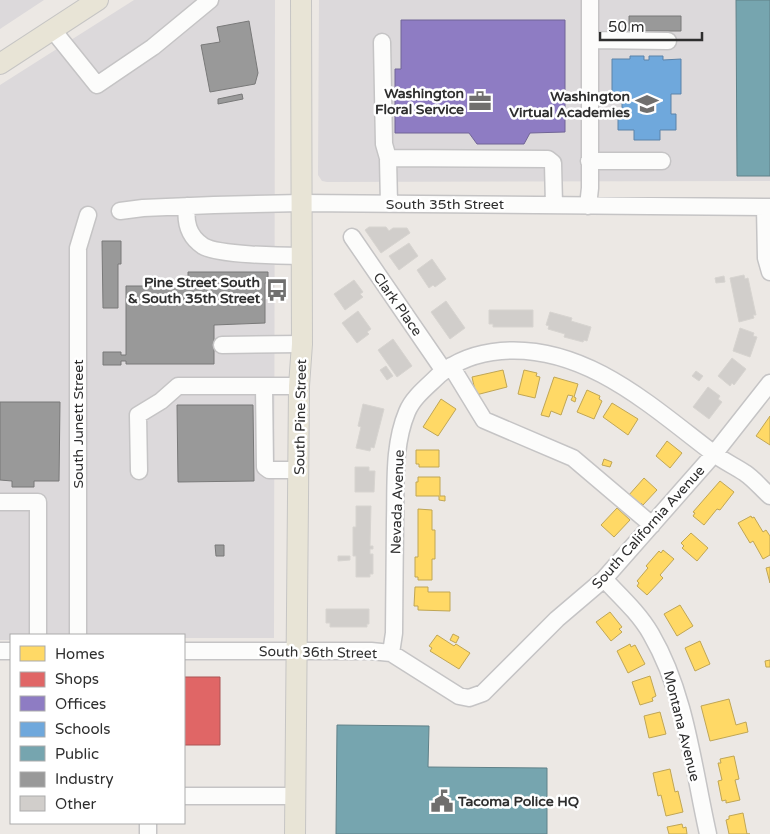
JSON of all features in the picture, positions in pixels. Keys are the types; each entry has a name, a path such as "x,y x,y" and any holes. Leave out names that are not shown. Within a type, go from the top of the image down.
{"main road":[{"path":"0,64 98,0"},
{"name":"South Pine Street","path":"295,834 299,386 302,344 301,0"}],"street":[{"path":"52,29 98,85 153,47 210,0"},
{"path":"588,206 590,0"},
{"path":"590,40 668,41"},
{"path":"382,42 384,144 388,158 389,204"},
{"path":"388,158 548,159 553,163 554,205"},
{"path":"589,161 662,161"},
{"name":"South 35th Street","path":"120,211 187,206 302,203 768,207"},
{"path":"187,206 188,229 204,247 224,252 302,256"},
{"path":"768,207 766,258 770,272"},
{"name":"South Junett Street","path":"78,634 78,248 88,215"},
{"name":"Clark Place","path":"352,237 484,420 573,458 652,525"},
{"path":"222,345 302,344"},
{"name":"Nevada Avenue","path":"391,653 394,633 396,478 399,438 408,410 420,393 448,368 483,352 509,350 554,355 572,360 602,374 677,424 714,454 747,474 770,496"},
{"name":"South California Avenue","path":"469,698 483,693 557,620 604,579 714,454 770,383"},
{"path":"139,471 138,415 162,401 178,386 299,386"},
{"path":"264,386 265,467 269,470 298,470"},
{"path":"0,502 38,502 38,634"},
{"name":"Montana Avenue","path":"604,579 641,620 670,671 684,721 708,834"},
{"name":"South 36th Street","path":"185,651 371,651 391,653 452,694 469,698"},
{"path":"185,796 296,796"}],"shaded area":[{"path":"0,0 44,0 0,29"},
{"path":"134,0 275,0 274,638 185,638 185,634 10,634 10,640 0,640 0,85"},
{"path":"319,0 770,0 770,181 322,181 318,175"}],"building: Homes":[{"path":"503,370 507,387 476,395 472,377"},
{"path":"524,370 537,373 536,376 540,377 535,398 518,394"},
{"path":"554,377 578,384 574,397 576,398 575,402 571,400 573,396 568,395 561,415 551,411 549,417 541,415"},
{"path":"587,390 600,396 599,399 602,401 594,419 577,412"},
{"path":"441,399 456,409 438,436 423,427"},
{"path":"612,403 638,419 628,435 603,417"},
{"path":"770,416 770,445 756,436"},
{"path":"667,441 682,453 670,468 656,456"},
{"path":"416,450 439,450 439,467 419,467 419,464 416,464"},
{"path":"604,459 612,462 610,467 602,465"},
{"path":"418,477 440,477 440,496 445,496 445,501 439,500 439,496 416,496"},
{"path":"644,478 657,490 643,505 641,503 639,506 628,496"},
{"path":"720,481 734,492 720,510 717,509 704,525 693,516 695,513 693,512"},
{"path":"617,508 630,520 614,537 601,525"},
{"path":"418,509 432,510 432,530 435,530 435,559 432,559 432,580 418,580 418,577 415,577 415,557 418,557"},
{"path":"751,516 752,518 754,517 763,532 766,530 770,536 770,555 763,559 753,541 750,543 738,523"},
{"path":"691,533 708,548 697,561 682,548 684,546 681,543"},
{"path":"663,550 674,559 660,575 663,578 647,595 637,586 639,583 637,581 648,568 646,566 659,551 661,553"},
{"path":"770,567 770,583 766,568"},
{"path":"415,587 428,587 428,592 450,592 450,611 418,610 418,606 414,606"},
{"path":"680,605 693,626 677,636 664,614"},
{"path":"610,612 622,627 619,629 622,632 611,641 596,622"},
{"path":"453,634 459,637 456,643 450,640"},
{"path":"437,635 454,646 456,644 470,653 459,669 430,651 432,648 429,646"},
{"path":"700,641 710,664 695,671 685,648"},
{"path":"630,644 631,647 635,645 645,664 628,673 617,651"},
{"path":"770,660 770,667 766,667 765,661"},
{"path":"650,676 656,696 652,698 653,701 640,705 632,682"},
{"path":"729,699 736,725 746,722 748,732 710,741 701,706"},
{"path":"660,712 666,734 649,738 644,716"},
{"path":"734,756 739,779 735,780 740,800 726,803 726,800 722,801 718,781 722,780 718,763 721,763 720,759"},
{"path":"670,769 675,792 678,791 683,812 666,816 661,795 658,796 653,773"},
{"path":"743,813 747,834 729,834 726,820 729,819 729,816"},
{"path":"682,824 683,828 686,827 687,834 669,834 667,827"}],"building: Shops":[{"path":"185,677 220,677 220,745 185,745"}],"building: Offices":[{"name":"Washington Floral Service","path":"401,20 565,20 565,132 530,133 524,144 477,144 469,133 395,133 395,69 401,69"}],"building: Schools":[{"name":"Washington Virtual Academies","path":"630,56 644,56 644,60 649,60 649,56 663,56 663,60 681,59 681,94 671,94 671,114 676,114 676,130 660,130 660,140 634,140 634,130 618,130 618,114 622,114 622,95 612,95 612,59 630,59"}],"building: Public":[{"path":"736,0 770,0 770,176 737,176"},
{"name":"Tacoma Police HQ","path":"337,725 429,726 428,767 547,768 547,834 336,834"}],"building: Industry":[{"path":"629,16 681,16 681,31 629,31"},
{"path":"249,21 258,73 255,84 210,92 201,45 220,42 217,27"},
{"path":"242,94 243,99 218,104 218,99"},
{"path":"102,241 121,241 121,264 118,264 118,308 103,308"},
{"path":"188,272 268,272 268,283 265,283 265,323 214,325 214,364 126,364 126,361 121,361 121,365 103,365 103,352 121,352 121,355 126,355 126,286 188,286"},
{"path":"0,402 60,402 59,481 34,481 34,487 12,487 12,481 0,480"},
{"path":"177,405 253,405 254,481 178,482"},
{"path":"215,545 224,545 224,556 216,556"}],"building: Other":[{"path":"369,227 386,227 389,231 393,228 407,228 410,233 381,253 365,230"},
{"path":"409,243 418,256 399,270 389,256"},
{"path":"432,259 446,279 435,287 433,285 429,288 417,270"},
{"path":"744,275 745,279 748,278 756,315 753,315 754,318 739,322 730,278"},
{"path":"724,276 725,282 716,283 715,278"},
{"path":"354,280 363,292 360,294 363,297 345,310 334,294"},
{"path":"446,301 465,328 450,339 431,312"},
{"path":"489,310 533,310 533,327 493,327 493,324 489,324"},
{"path":"358,311 371,329 367,332 369,334 357,343 342,323"},
{"path":"550,312 572,318 571,321 591,327 587,341 584,340 583,342 564,337 565,334 548,329 549,326 546,325"},
{"path":"740,328 754,333 753,336 757,337 750,357 733,351"},
{"path":"393,339 412,366 397,377 378,350"},
{"path":"732,358 746,369 734,385 732,383 730,386 718,376"},
{"path":"386,366 393,376 387,380 380,370"},
{"path":"696,371 703,376 699,381 692,376"},
{"path":"708,387 720,396 718,399 722,402 709,419 693,407"},
{"path":"363,404 384,409 374,448 371,447 370,451 356,448 361,427 358,426"},
{"path":"355,467 369,467 369,471 375,471 374,492 355,492"},
{"path":"356,506 371,506 370,546 373,546 373,549 370,549 370,554 373,554 373,574 370,574 370,577 356,577 356,556 353,556 353,527 356,527"},
{"path":"338,556 350,556 350,560 338,561"},
{"path":"326,609 369,609 369,624 367,624 367,627 330,627 330,623 326,623"}],"place":[{"name":"Washington Floral Service","path":"480,101"},
{"name":"Washington Virtual Academies","path":"647,104"},
{"name":"Pine Street South & South 35th Street","path":"277,290"},
{"name":"Tacoma Police HQ","path":"442,801"}]}
